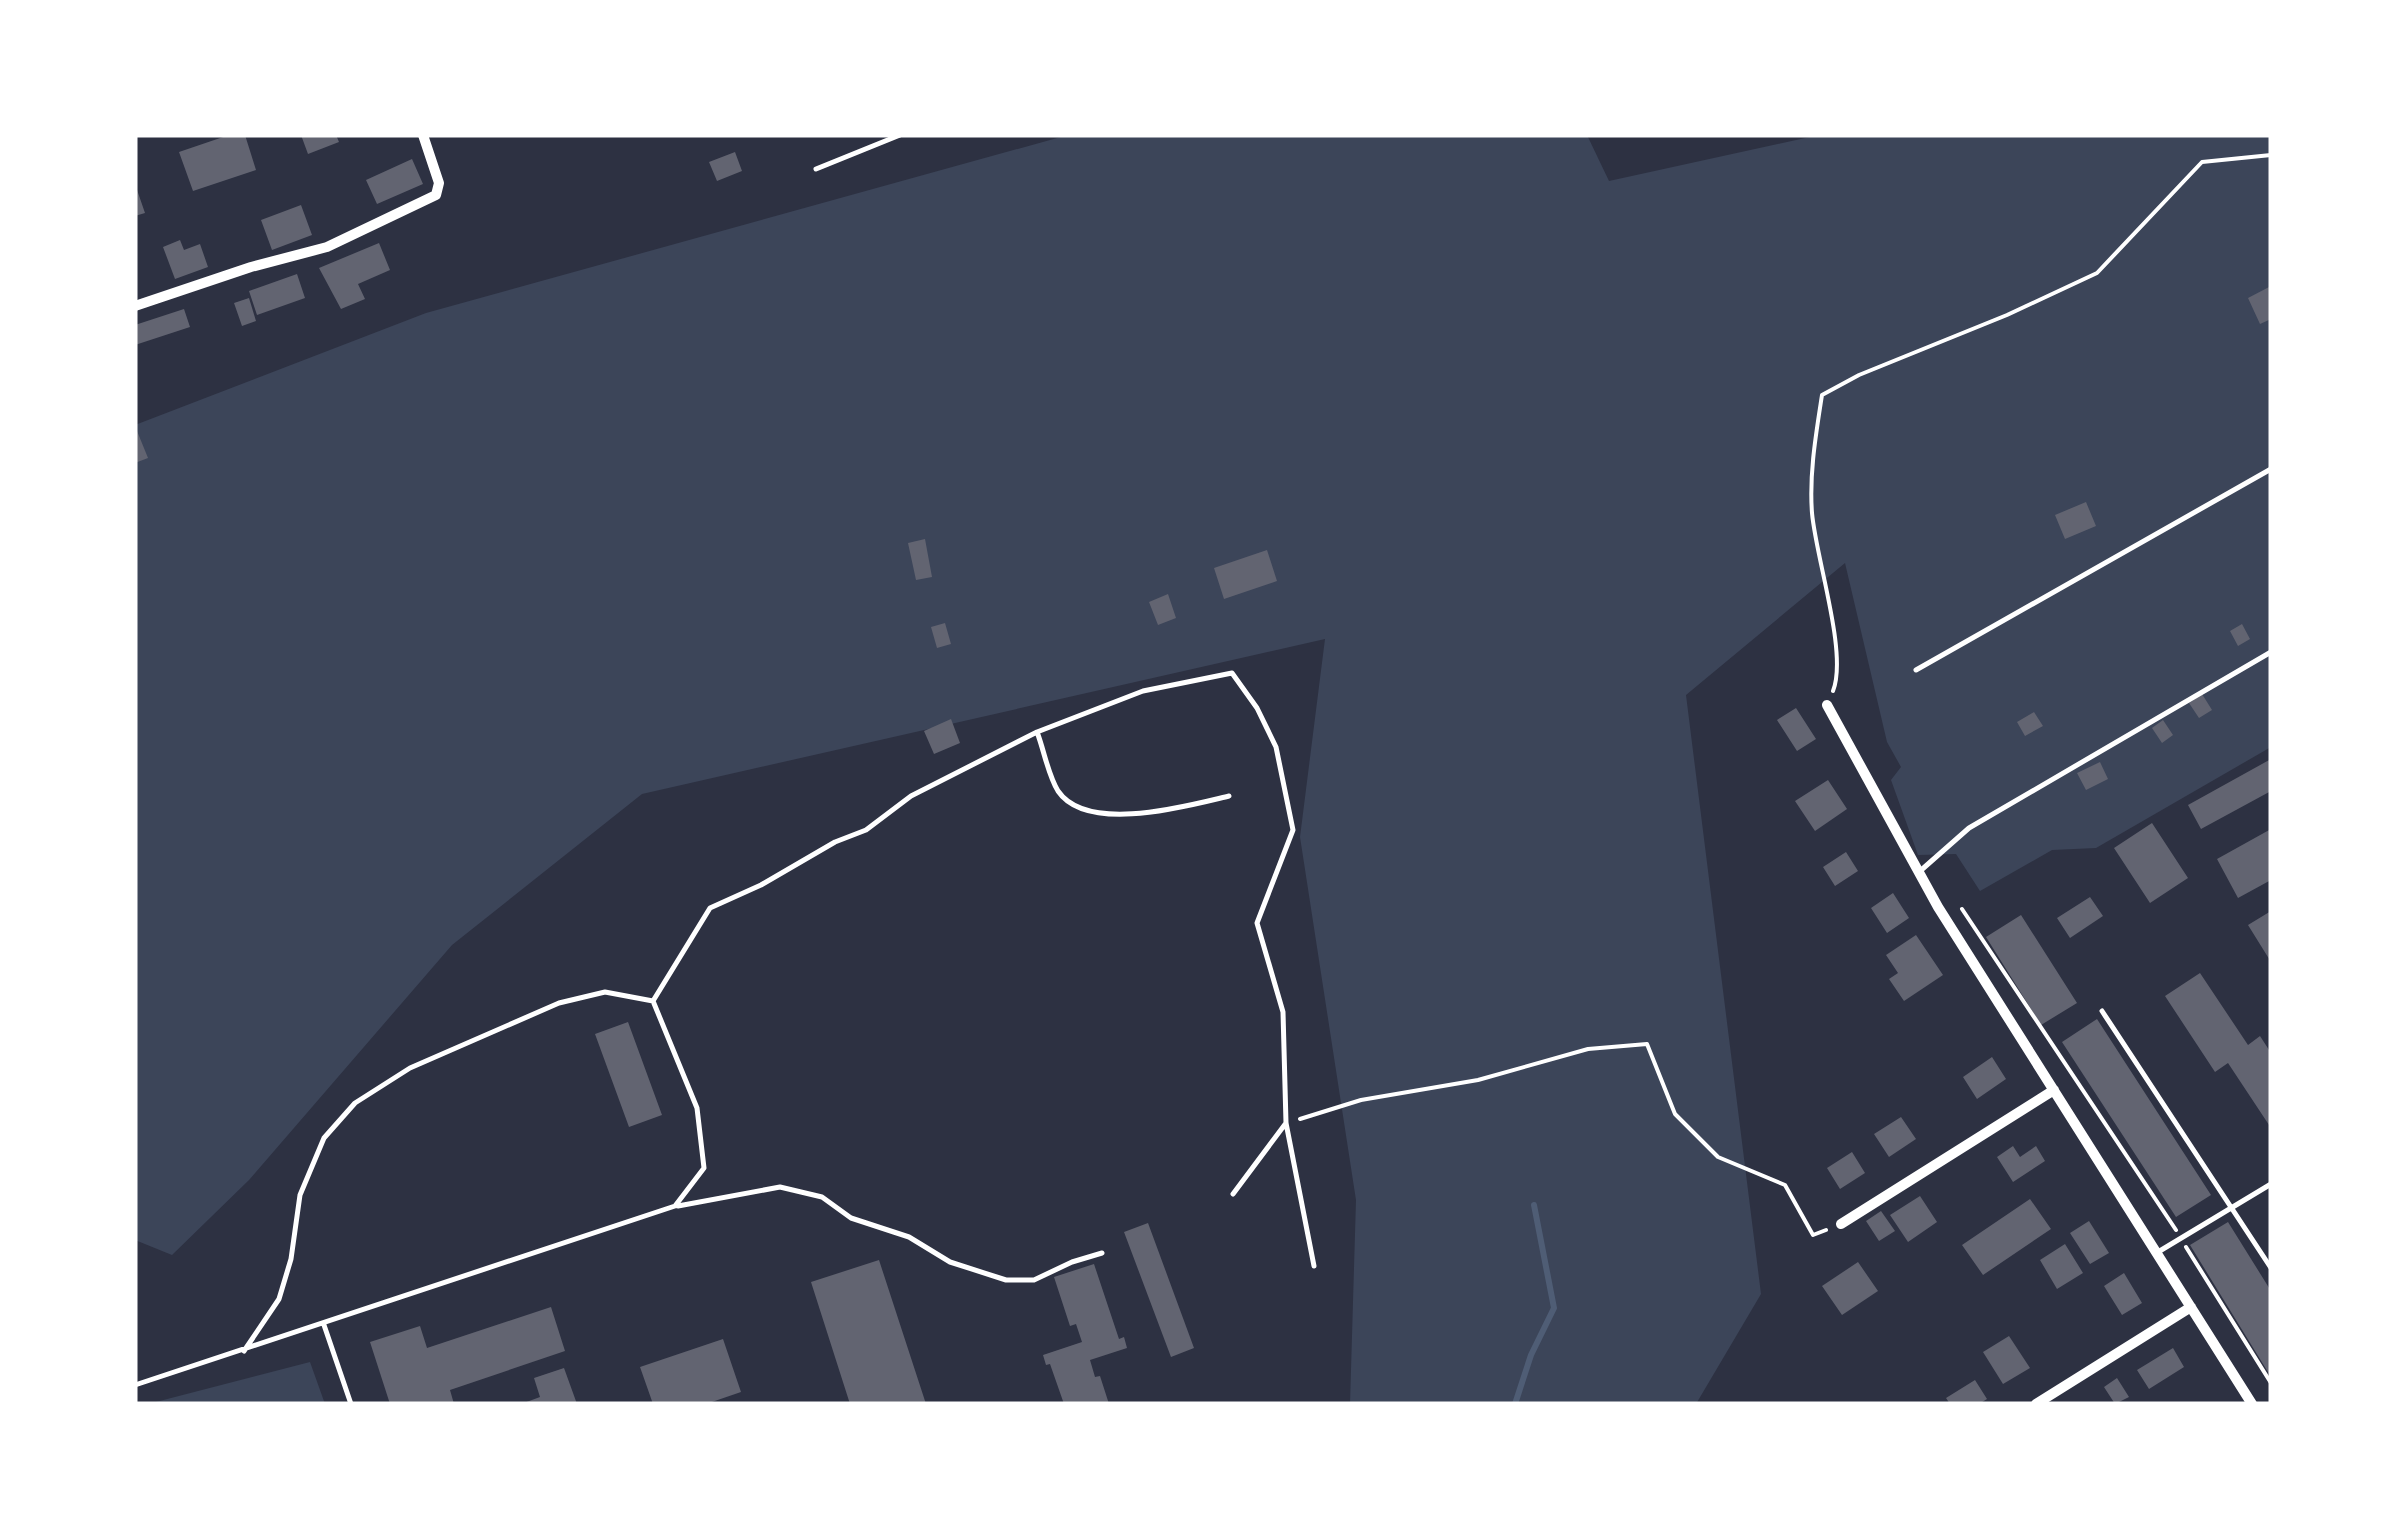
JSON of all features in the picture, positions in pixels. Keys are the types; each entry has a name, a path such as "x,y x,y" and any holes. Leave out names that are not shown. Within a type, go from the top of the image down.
{"street":[{"path":"135,306 251,267 327,247 436,196 439,183 423,135"},
{"path":"1828,705 1919,872 2252,1404"},
{"path":"1841,1224 2054,1090"},
{"path":"2036,1404 2191,1307"}],"lane":[{"path":"816,169 900,135"},
{"path":"1916,670 2271,469"},
{"path":"1919,872 1969,828 2271,652"},
{"path":"653,1001 710,908 866,830 911,796 1037,732 1143,691 1232,673 1257,708 1276,748 1293,830 1256,923 1283,1012 1286,1123 1314,1266"},
{"path":"1037,732 1059,792 1081,811 1113,814 1176,809 1229,796"},
{"path":"244,1351 279,1299 291,1259 300,1195 324,1138 355,1104 410,1068 559,1003 605,992 653,1001"},
{"path":"653,1001 698,1108 704,1168 675,1206"},
{"path":"2102,1011 2271,1268"},
{"path":"1233,1194 1286,1123"},
{"path":"2157,1253 2271,1184"},
{"path":"135,1385 675,1206 780,1187 822,1197 851,1218 909,1237 950,1262 1006,1280 1034,1280 1102,1252"},
{"path":"324,1324 351,1404"}],"path":[{"path":"1828,705 1838,680 1835,633 1812,511 1822,396 1859,375 2098,274 2202,162 2271,154"},
{"path":"1962,909 2038,1027 2170,1216 2271,1382"},
{"path":"1286,1123 1361,1100 1478,1080 1588,1049 1647,1044 1675,1114 1718,1158 1785,1185 1813,1235 1841,1224"}],"shaded area":[{"path":"1068,135 1587,135 1609,181 1819,135 2271,135 2271,747 2096,848 2052,850 1980,891 1956,854 1918,855 1891,780 1901,767 1887,742 1845,563 1686,695 1761,1294 1696,1404 1350,1404 1356,1200 1300,837 1325,639 642,794 452,945 249,1180 172,1255 135,1240 135,425 426,313"},
{"path":"310,1362 325,1404 148,1404"}],"building":[{"path":"229,135 245,135 256,170 193,191 179,152"},
{"path":"301,135 336,135 339,142 308,154"},
{"path":"735,152 742,171 717,181 709,162"},
{"path":"412,159 423,184 377,204 366,180"},
{"path":"135,184 145,213 135,216"},
{"path":"301,205 312,235 272,250 261,220"},
{"path":"180,240 184,250 200,244 208,267 175,279 163,247"},
{"path":"379,243 390,270 358,284 365,299 341,309 319,268"},
{"path":"297,274 305,298 257,315 249,291"},
{"path":"2271,286 2271,319 2260,324 2248,298"},
{"path":"249,298 256,321 242,326 234,303"},
{"path":"184,309 190,327 135,345 135,325"},
{"path":"135,426 148,458 135,463"},
{"path":"2086,502 2096,526 2065,539 2055,515"},
{"path":"925,539 932,577 916,580 908,543"},
{"path":"1267,550 1277,581 1224,599 1214,568"},
{"path":"1168,594 1176,618 1158,625 1149,602"},
{"path":"945,623 951,644 937,648 931,627"},
{"path":"2242,624 2250,639 2238,646 2230,631"},
{"path":"2202,694 2212,710 2199,718 2189,703"},
{"path":"1796,708 1816,739 1797,751 1777,720"},
{"path":"2034,712 2043,726 2025,736 2017,722"},
{"path":"951,719 960,743 934,754 924,731"},
{"path":"2163,720 2173,735 2162,743 2152,728"},
{"path":"2271,759 2271,791 2201,829 2188,805"},
{"path":"2100,762 2108,779 2086,790 2077,773"},
{"path":"1828,780 1847,809 1815,831 1795,801"},
{"path":"2152,823 2188,878 2150,903 2114,848"},
{"path":"2271,829 2271,880 2238,898 2217,859"},
{"path":"1846,852 1858,871 1835,886 1823,867"},
{"path":"1893,893 1909,918 1887,933 1871,908"},
{"path":"2090,897 2103,916 2070,938 2057,918"},
{"path":"2271,911 2271,962 2248,925"},
{"path":"2021,915 2077,1003 2041,1025 1986,937"},
{"path":"1916,935 1943,975 1904,1001 1889,979 1898,973 1886,955"},
{"path":"2200,973 2248,1045 2260,1036 2271,1053 2271,1128 2228,1063 2215,1072 2165,996"},
{"path":"2097,1019 2211,1195 2176,1217 2062,1042"},
{"path":"628,1022 662,1115 629,1127 595,1034"},
{"path":"1992,1057 2006,1079 1977,1099 1963,1077"},
{"path":"1901,1117 1916,1139 1889,1157 1874,1134"},
{"path":"2013,1146 2020,1157 2036,1146 2045,1161 2013,1182 1997,1157"},
{"path":"1852,1152 1865,1173 1840,1189 1827,1168"},
{"path":"1920,1196 1937,1222 1908,1242 1890,1215"},
{"path":"2030,1199 2051,1229 1983,1275 1962,1245"},
{"path":"1881,1211 1895,1231 1879,1241 1866,1221"},
{"path":"2089,1221 2109,1253 2090,1264 2070,1233"},
{"path":"2228,1222 2271,1291 2271,1377 2190,1245"},
{"path":"1148,1223 1194,1348 1171,1357 1124,1232"},
{"path":"2065,1244 2083,1273 2057,1289 2040,1260"},
{"path":"879,1260 926,1404 850,1404 811,1282"},
{"path":"1858,1262 1878,1291 1842,1315 1822,1286"},
{"path":"1094,1264 1119,1339 1124,1337 1127,1348 1090,1360 1109,1404 1064,1404 1043,1355 1082,1342 1076,1324 1070,1326 1054,1277"},
{"path":"2124,1273 2142,1303 2122,1315 2104,1286"},
{"path":"551,1307 565,1351 450,1390 454,1404 390,1404 370,1342 420,1326 427,1348"},
{"path":"2009,1336 2030,1368 2003,1384 1983,1352"},
{"path":"723,1339 741,1392 706,1404 653,1404 640,1367"},
{"path":"2173,1348 2184,1367 2149,1389 2137,1370"},
{"path":"564,1368 577,1404 521,1404 540,1397 534,1378"},
{"path":"2117,1378 2129,1397 2115,1404 2104,1387"},
{"path":"1975,1380 1987,1399 1979,1404 1950,1404 1946,1398"}],"waterway":[{"path":"1515,1404 1531,1355 1554,1308 1534,1205"}]}
